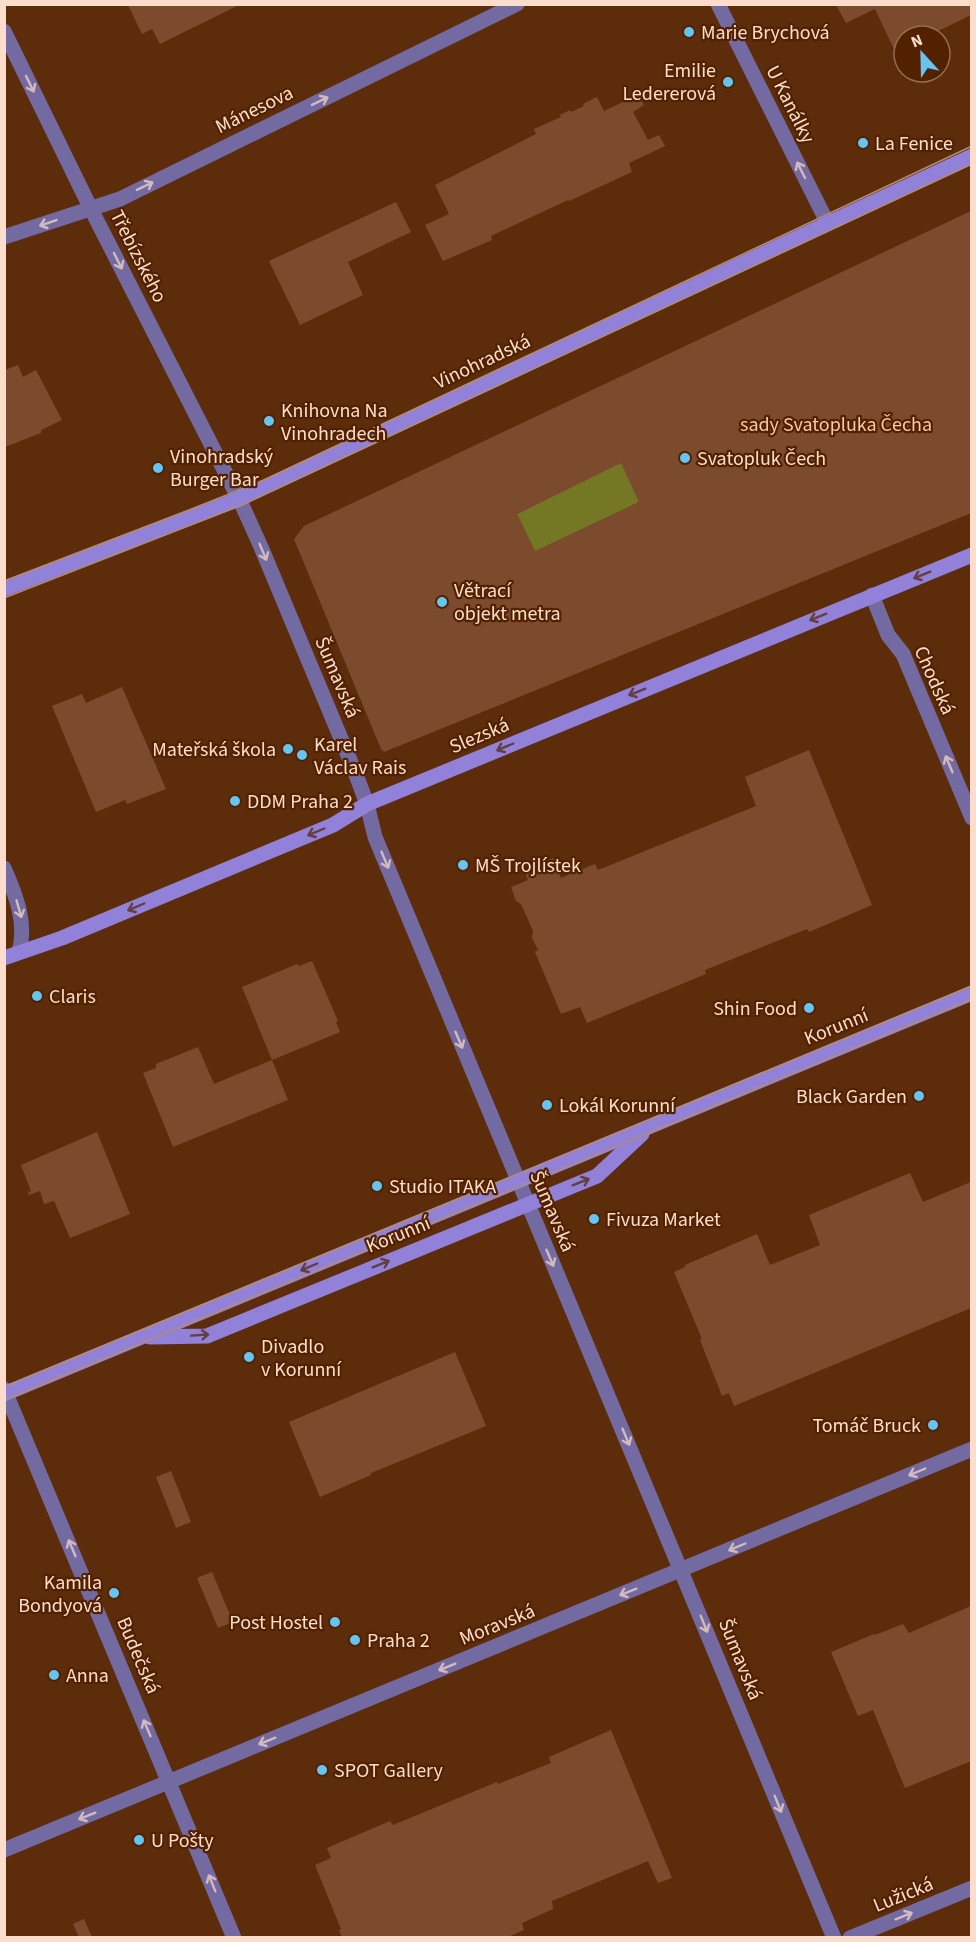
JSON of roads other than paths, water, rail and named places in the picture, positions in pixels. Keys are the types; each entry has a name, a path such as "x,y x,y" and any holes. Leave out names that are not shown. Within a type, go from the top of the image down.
{"street":[{"name":"Mánesova","path":"4,237 91,209 131,193 517,4"},
{"name":"U Kanálky","path":"718,4 827,222"},
{"name":"Třebízského","path":"4,31 91,209 239,499"},
{"name":"Vinohradská","path":"4,589 239,499 972,156"},
{"name":"Šumavská","path":"239,499 367,804 375,837 834,1938"},
{"name":"Slezská","path":"12,955 62,938 333,825 367,804 972,555"},
{"name":"Chodská","path":"872,595 888,635 903,654 972,818"},
{"path":"4,868 22,923 22,942 12,955"},
{"name":"Korunní","path":"5,1392 972,993"},
{"name":"Korunní","path":"142,1337 207,1336 597,1176 651,1126"},
{"name":"Budečská","path":"5,1392 234,1938"},
{"name":"Moravská","path":"4,1850 972,1449"},
{"name":"Lužická","path":"850,1938 972,1888"}],"tram line":[{"path":"4,581 264,480 972,146"},
{"path":"4,598 242,505 972,164"},
{"path":"4,1387 972,986"},
{"path":"4,1400 972,999"}],"place":[{"name":"Marie Brychová","path":"689,32"},
{"name":"Emilie Ledererová","path":"728,82"},
{"name":"La Fenice","path":"863,143"},
{"name":"Knihovna Na Vinohradech","path":"269,421"},
{"name":"Svatopluk Čech","path":"685,458"},
{"name":"Vinohradský Burger Bar","path":"158,468"},
{"name":"Větrací objekt metra","path":"442,602"},
{"name":"Mateřská škola","path":"288,749"},
{"name":"Karel Václav Rais","path":"302,755"},
{"name":"DDM Praha 2","path":"235,801"},
{"name":"MŠ Trojlístek","path":"463,865"},
{"name":"Claris","path":"37,996"},
{"name":"Shin Food","path":"809,1008"},
{"name":"Black Garden","path":"919,1096"},
{"name":"Lokál Korunní","path":"547,1105"},
{"name":"Studio ITAKA","path":"377,1186"},
{"name":"Fivuza Market","path":"594,1219"},
{"name":"Divadlo v Korunní","path":"249,1357"},
{"name":"Tomáč Bruck","path":"933,1425"},
{"name":"Kamila Bondyová","path":"114,1593"},
{"name":"Post Hostel","path":"335,1622"},
{"name":"Praha 2","path":"355,1640"},
{"name":"Anna","path":"54,1675"},
{"name":"SPOT Gallery","path":"322,1770"},
{"name":"U Pošty","path":"139,1840"}],"park label":[{"name":"sady Svatopluka Čecha","path":"836,424"}]}
